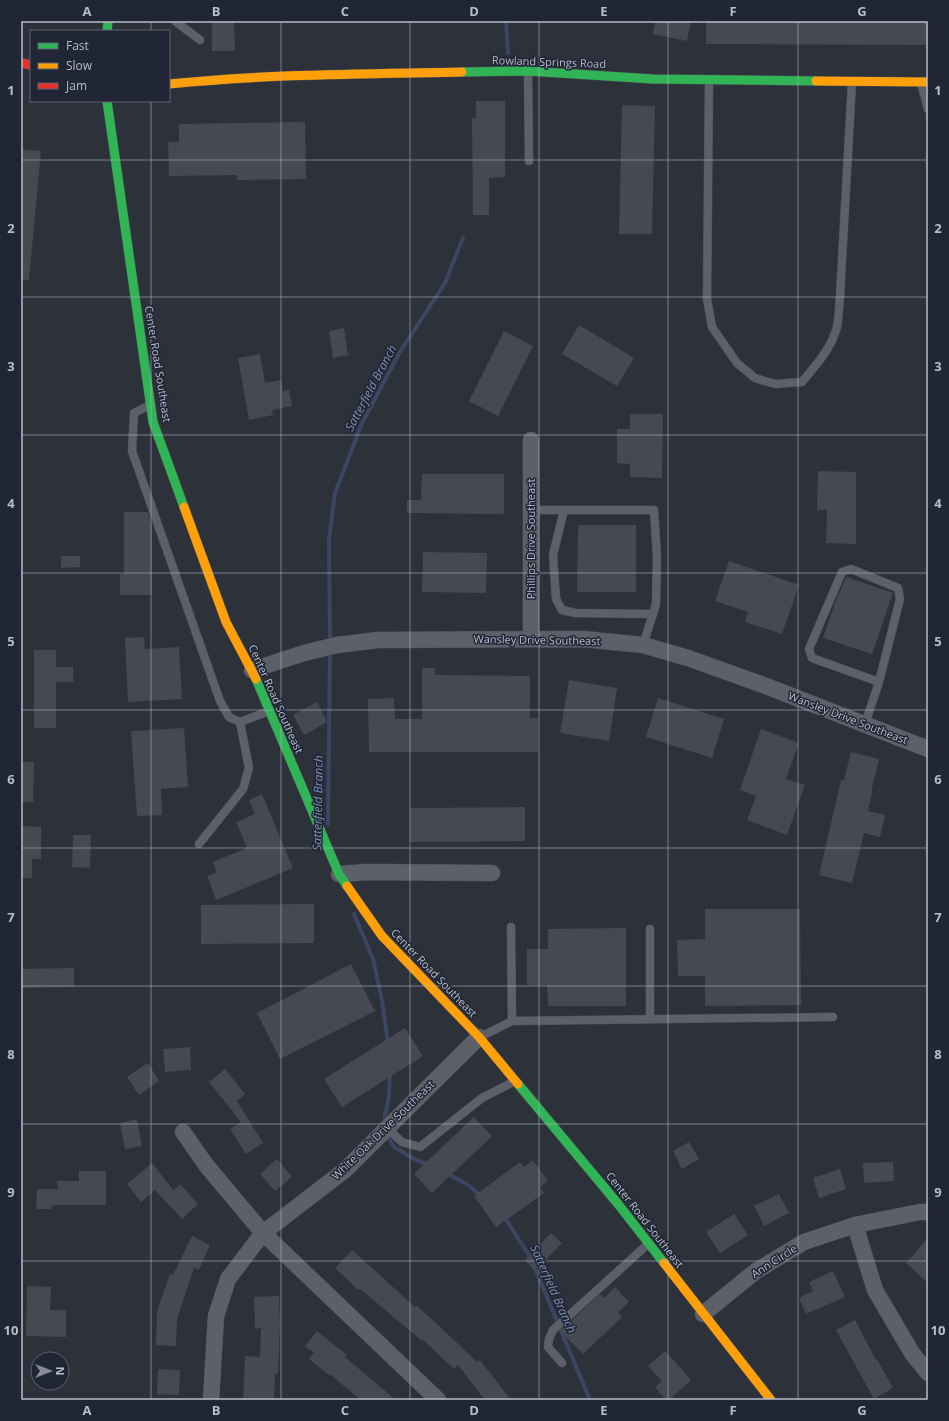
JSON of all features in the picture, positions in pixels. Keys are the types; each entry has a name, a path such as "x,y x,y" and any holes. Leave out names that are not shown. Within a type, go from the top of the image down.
{"street":[{"name":"Rowland Springs Road","path":"170,84 208,80 320,75 528,71 597,76 709,80 925,82"},
{"name":"Center Road Southeast","path":"107,102 153,422 226,622 252,670 338,874 382,936 479,1037 618,1204 771,1400"},
{"name":"Phillips Drive Southeast","path":"531,440 531,639"},
{"name":"Wansley Drive Southeast","path":"252,670 304,653 337,645 378,640 583,639 643,645 688,658 766,686 928,749"},
{"path":"338,874 367,872 492,873"},
{"name":"White Oak Drive Southeast","path":"211,1400 216,1316 228,1279 263,1233 345,1170 479,1037"},
{"path":"183,1132 206,1165 263,1233 438,1400"},
{"name":"Ann Circle","path":"703,1314 756,1271 804,1242 855,1224 920,1212 928,1212"},
{"path":"855,1224 876,1290 912,1353 928,1373"}],"lane":[{"path":"108,21 117,21"},
{"path":"175,21 200,40"},
{"path":"528,71 529,161"},
{"path":"709,80 707,299 712,327 737,362 755,378 775,384 802,382 817,364 831,343 837,326 852,81"},
{"path":"925,82 928,109"},
{"path":"150,405 134,413 132,451 220,701 229,717 240,722 269,711"},
{"path":"531,510 654,510 657,557 656,604 643,645"},
{"path":"564,510 553,555 556,599 562,610 575,612 653,614"},
{"path":"865,724 879,682 900,599 898,588 851,569 842,572 809,649 810,654 812,658 879,682"},
{"path":"199,844 243,789 249,768 240,722"},
{"path":"511,927 512,1021"},
{"path":"650,929 650,1019"},
{"path":"479,1037 512,1021 834,1016"},
{"path":"386,1128 402,1142 420,1147 482,1098 515,1081"},
{"path":"562,1364 548,1347 549,1339 553,1330 648,1244"}],"building":[{"path":"212,21 234,21 235,51 212,51"},
{"path":"655,21 691,21 687,41 653,34"},
{"path":"706,21 928,21 928,45 706,44"},
{"path":"476,101 505,101 505,177 489,178 489,215 473,215 472,118 476,118"},
{"path":"622,105 655,106 652,234 619,234"},
{"path":"305,122 306,179 237,180 237,175 169,176 168,142 179,142 179,124"},
{"path":"21,149 41,151 29,280 21,280"},
{"path":"579,325 634,358 617,386 562,354"},
{"path":"344,328 348,355 333,358 329,331"},
{"path":"504,331 533,346 498,416 469,401"},
{"path":"260,354 265,383 281,380 283,391 289,390 292,406 272,410 273,415 249,420 238,358"},
{"path":"630,414 663,414 662,478 630,477 630,464 617,463 617,429 630,429"},
{"path":"818,471 856,472 856,544 826,543 827,510 817,510"},
{"path":"422,474 504,474 504,514 407,513 407,500 421,500"},
{"path":"124,512 148,512 152,525 152,595 120,595 120,574 124,574"},
{"path":"578,525 636,525 636,592 577,592"},
{"path":"423,552 487,553 486,593 422,592"},
{"path":"61,556 80,556 80,567 61,568"},
{"path":"729,561 799,585 782,634 745,622 748,612 715,601"},
{"path":"846,577 893,593 872,654 823,638"},
{"path":"144,637 145,649 179,647 182,699 128,702 125,638"},
{"path":"34,650 56,650 56,667 73,667 73,682 56,682 56,728 34,728"},
{"path":"422,668 435,668 435,675 530,676 530,718 538,718 538,752 369,752 368,699 394,698 395,719 422,719"},
{"path":"569,680 617,688 609,741 560,733"},
{"path":"658,698 724,719 712,758 646,737"},
{"path":"317,702 327,722 304,735 293,715"},
{"path":"184,728 188,787 161,789 162,815 137,816 131,731"},
{"path":"761,729 799,743 786,779 805,785 787,835 747,820 756,796 740,790"},
{"path":"851,752 879,759 868,811 885,815 880,837 864,833 852,883 819,875 841,780 844,780"},
{"path":"21,762 34,762 33,802 21,802"},
{"path":"262,794 293,868 216,900 207,876 217,872 213,862 247,848 236,822 255,814 249,800"},
{"path":"525,807 525,841 410,842 410,808"},
{"path":"21,826 41,827 41,859 32,859 32,878 21,878"},
{"path":"73,835 91,835 90,868 72,867"},
{"path":"314,904 314,943 201,944 201,905"},
{"path":"705,909 800,909 801,1005 705,1006 705,976 678,976 677,940 705,939"},
{"path":"626,928 626,1006 548,1006 547,985 527,985 527,949 548,949 548,929"},
{"path":"351,964 375,1011 280,1059 257,1013"},
{"path":"74,968 74,987 21,988 21,969"},
{"path":"405,1028 423,1056 342,1107 324,1079"},
{"path":"190,1047 191,1070 165,1072 163,1049"},
{"path":"148,1063 159,1081 139,1095 127,1077"},
{"path":"225,1069 245,1094 237,1101 263,1143 246,1154 230,1129 241,1122 209,1082"},
{"path":"474,1117 492,1136 432,1193 414,1174"},
{"path":"137,1119 142,1146 125,1149 120,1123"},
{"path":"689,1142 699,1159 682,1169 673,1151"},
{"path":"277,1159 292,1177 275,1191 260,1174"},
{"path":"533,1160 548,1181 540,1187 544,1193 496,1227 474,1196 520,1162 524,1167"},
{"path":"893,1162 894,1181 864,1183 863,1163"},
{"path":"152,1163 173,1190 180,1184 198,1204 182,1219 155,1190 141,1202 127,1184"},
{"path":"840,1169 846,1189 819,1198 813,1178"},
{"path":"79,1171 106,1171 106,1205 52,1205 51,1209 36,1209 37,1189 58,1189 57,1181 79,1181"},
{"path":"779,1194 789,1213 764,1226 754,1206"},
{"path":"734,1214 748,1235 720,1253 706,1232"},
{"path":"551,1233 562,1243 535,1271 525,1260"},
{"path":"192,1236 210,1245 199,1270 194,1268 177,1319 176,1346 156,1345 157,1311 170,1274 173,1275"},
{"path":"928,1238 928,1283 906,1263"},
{"path":"352,1250 415,1307 416,1305 477,1362 480,1360 511,1400 485,1400 458,1365 454,1369 423,1340 422,1341 360,1289 358,1290 335,1268"},
{"path":"833,1271 845,1297 806,1314 799,1298 813,1291 809,1282"},
{"path":"27,1286 51,1287 50,1310 66,1310 66,1337 26,1336"},
{"path":"615,1287 629,1302 618,1312 622,1317 583,1354 560,1331 600,1294 604,1298"},
{"path":"279,1296 280,1325 278,1374 275,1374 274,1400 243,1400 245,1356 260,1357 261,1328 255,1329 254,1297"},
{"path":"855,1320 893,1388 874,1399 836,1330"},
{"path":"317,1331 347,1355 345,1357 396,1400 361,1400 309,1359 314,1353 305,1346"},
{"path":"665,1351 691,1380 669,1400 666,1400 655,1387 662,1381 648,1366"},
{"path":"158,1369 180,1370 179,1395 157,1394"}],"waterway":[{"name":"Satterfield Branch","path":"506,21 508,53"},
{"name":"Satterfield Branch","path":"330,644 329,540 335,493 362,423 400,352 445,283 463,238"},
{"name":"Satterfield Branch","path":"328,824 330,650"},
{"name":"Satterfield Branch","path":"354,914 373,959 382,1000 388,1044"},
{"name":"Satterfield Branch","path":"385,1123 389,1096 390,1072"},
{"name":"Satterfield Branch","path":"386,1134 394,1147 416,1160 430,1165"},
{"name":"Satterfield Branch","path":"447,1173 468,1185 481,1196"},
{"name":"Satterfield Branch","path":"504,1216 531,1259"},
{"name":"Satterfield Branch","path":"534,1266 590,1400"}],"traffic: fast":[{"path":"107,30 108,21"},
{"path":"462,72 528,71 653,79 816,81"},
{"path":"107,102 153,422 184,507"},
{"path":"256,679 339,874 347,886"},
{"path":"518,1084 618,1204 664,1263"}],"traffic: slow":[{"path":"170,84 278,76 462,72"},
{"path":"816,81 928,82"},
{"path":"184,507 226,622 256,679"},
{"path":"347,886 382,936 479,1037 518,1084"},
{"path":"664,1263 771,1400"}],"traffic: jam":[{"path":"21,63 30,65"}]}
